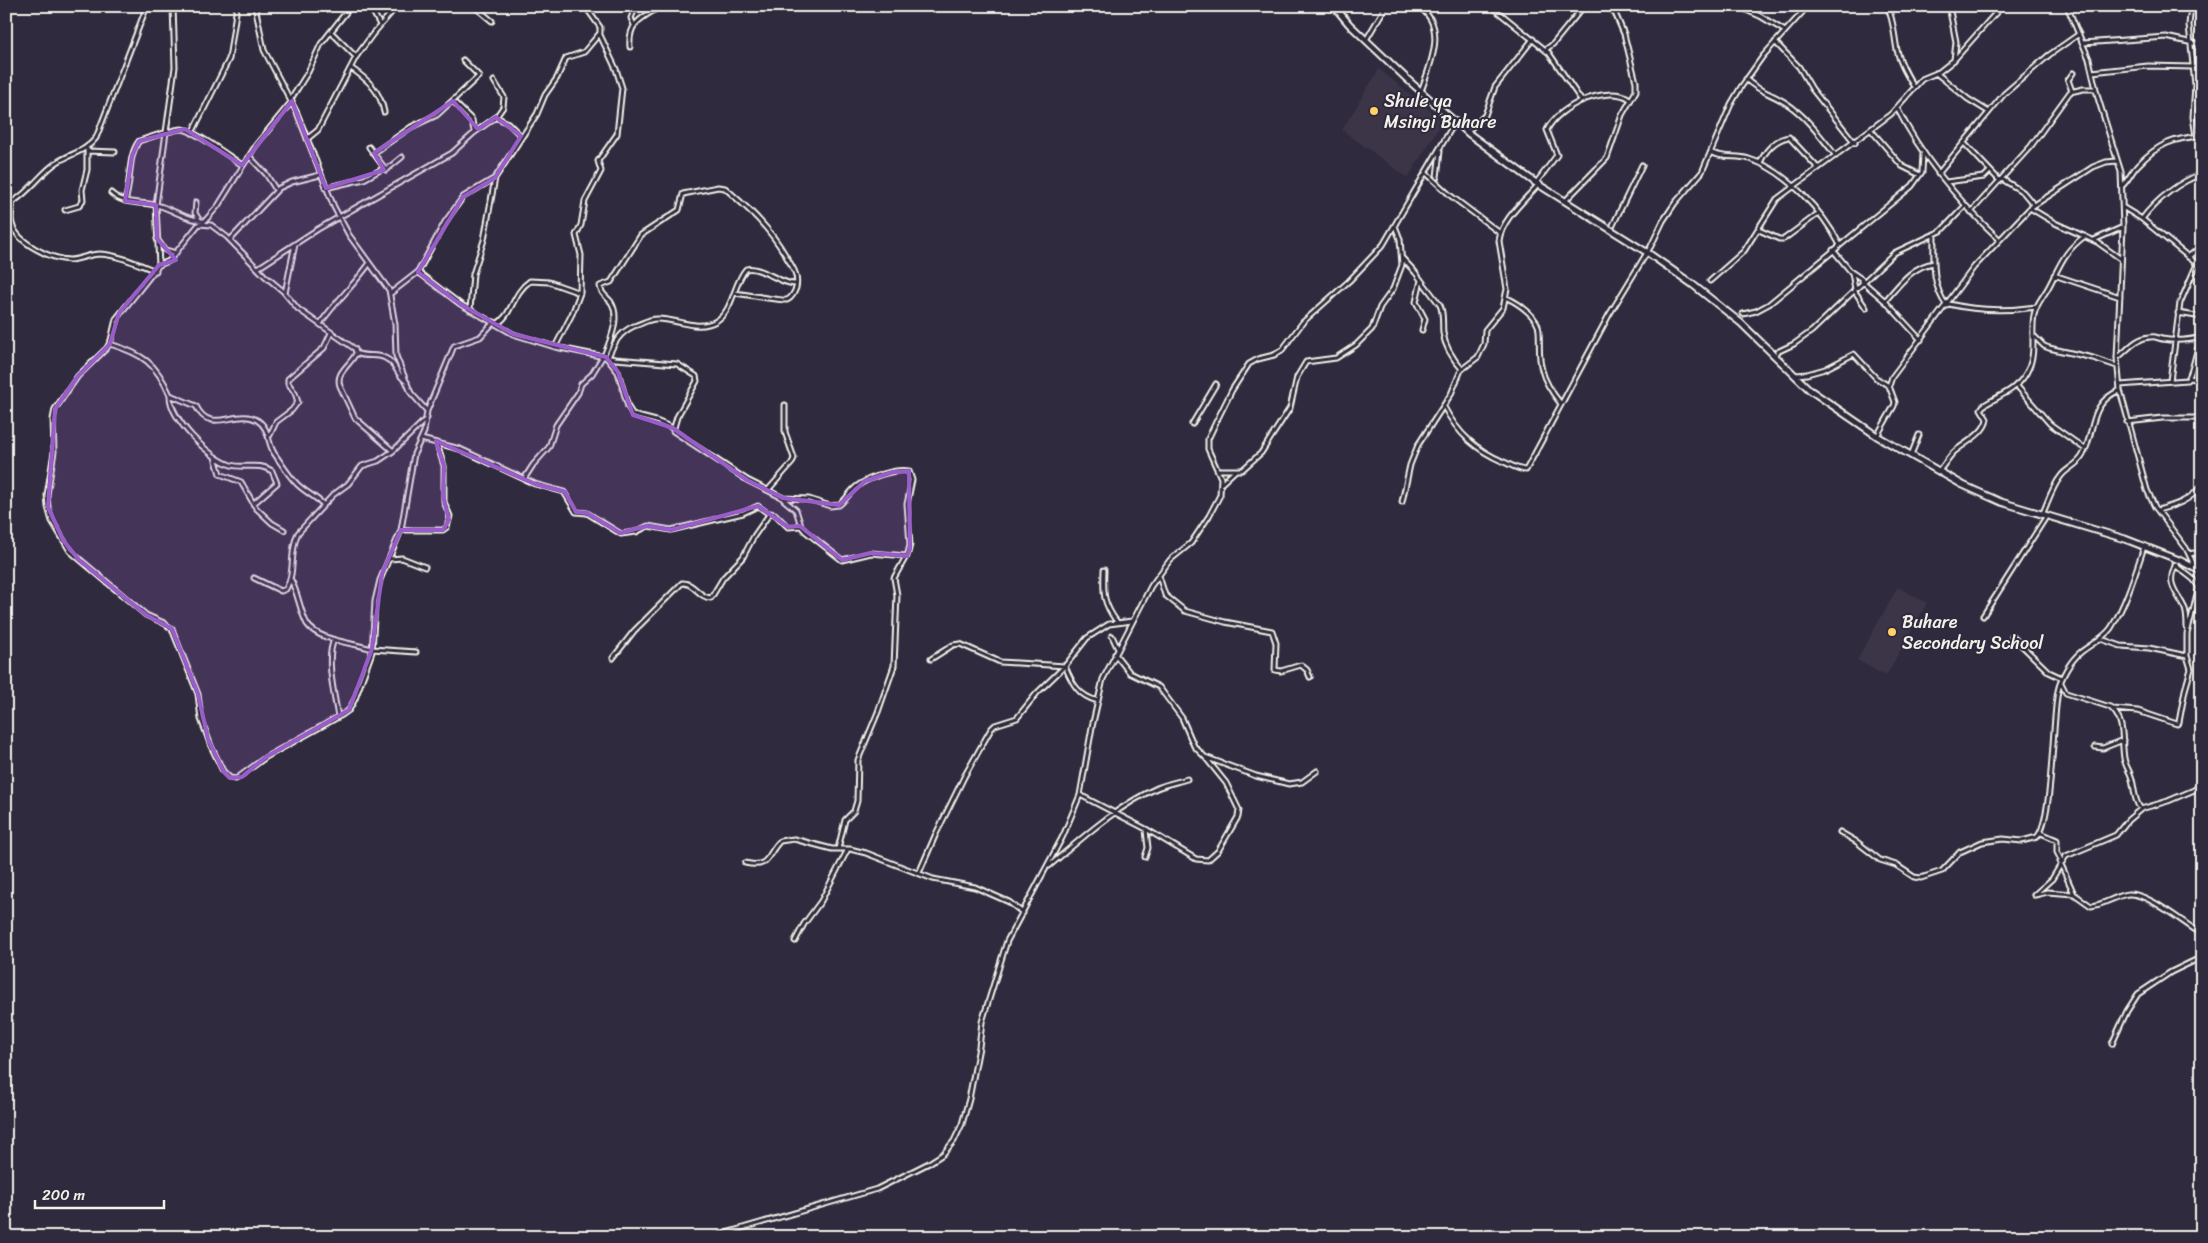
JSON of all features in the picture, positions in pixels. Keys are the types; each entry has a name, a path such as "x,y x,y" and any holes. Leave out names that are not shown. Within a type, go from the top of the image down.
{"main road":[{"path":"1334,6 1366,40 1467,132 1537,183 1648,253 1730,314 1810,390 1877,436 1963,486 2001,502 2145,546 2177,562 2195,567 2202,572"}],"street":[{"path":"6,199 13,201 22,196 54,165 87,149 96,138 147,6"},
{"path":"173,6 175,67 156,205 159,265 116,319 110,344 100,356 86,366 54,412 54,452 47,495 52,521 63,540 79,560 140,610 172,630 198,694 204,729 226,775 236,779 242,776 266,757 349,710 355,699 372,649 375,602 382,574 401,530 413,462 421,440 427,411 454,346 480,337 495,323 505,317 517,293 530,281 549,282 580,293"},
{"path":"192,132 229,59 237,6"},
{"path":"255,6 264,50 291,100 325,188 339,218 369,264 391,293 395,324 395,353 411,393 427,411"},
{"path":"159,265 169,261 197,225 203,222 222,201 242,165 291,100 308,72 321,44 351,6"},
{"path":"370,6 380,25"},
{"path":"307,139 318,130 356,58 380,25 397,6"},
{"path":"474,6 492,21"},
{"path":"554,347 572,314 580,293 581,255 576,235 581,225 585,201 601,171 598,161 607,146 616,137 620,111 621,87 600,34 601,29 585,6"},
{"path":"630,47 630,37 634,25 632,18 636,6"},
{"path":"634,25 660,6"},
{"path":"1366,40 1386,6"},
{"path":"1417,6 1426,12 1435,35 1433,58 1421,92"},
{"path":"1491,6 1552,57 1581,100"},
{"path":"1545,50 1553,44 1584,6"},
{"path":"1565,201 1607,158 1619,122 1636,91 1636,82 1624,34 1615,13 1608,6"},
{"path":"1737,6 1785,30"},
{"path":"1444,407 1458,431 1480,451 1524,470 1527,468 1610,315 1648,253 1668,211 1702,172 1712,154 1732,104 1746,79 1785,30 1808,6"},
{"path":"1887,6 1893,22 1898,53 1905,73 1914,88"},
{"path":"1949,6 1956,42 1954,60"},
{"path":"1710,281 1744,251 1777,199 1871,130 1897,108 1922,79 1936,73 1954,60 2002,6"},
{"path":"2067,6 2080,34 2092,72 2122,185 2123,228 2117,358 2120,388 2147,490 2158,510 2189,554 2195,567"},
{"path":"2191,6 2189,25 2196,93 2194,107 2196,136"},
{"path":"331,32 356,58"},
{"path":"470,310 473,274 484,240 495,178 537,114 545,95 557,78 566,58 584,52 600,34"},
{"path":"1938,174 2004,94 2041,61 2080,34"},
{"path":"2083,43 2166,37 2202,45"},
{"path":"1467,132 1485,115 1494,89 1533,40"},
{"path":"1775,42 1799,67 1812,89 1855,143"},
{"path":"374,153 411,127 437,115 479,76 463,60"},
{"path":"2092,72 2148,66 2193,67"},
{"path":"351,68 368,80 375,88 384,112"},
{"path":"1936,73 1968,99 1989,112"},
{"path":"2072,91 2068,80 2073,73"},
{"path":"1746,79 1751,84 1780,99 1797,111 1836,156"},
{"path":"258,268 295,244 452,153 496,116 504,100 494,81"},
{"path":"1971,212 2038,138 2066,96 2072,91 2096,89"},
{"path":"1402,502 1414,455 1423,435 1444,407 1462,369 1478,357 1484,344 1485,330 1500,314 1507,298 1500,234 1506,223 1557,155 1554,144 1547,132 1548,126 1581,100 1593,96 1615,93 1630,99"},
{"path":"2194,107 2202,98"},
{"path":"453,101 472,120 474,133"},
{"path":"1897,108 1923,154 1938,174 1965,206 1999,239"},
{"path":"496,116 508,123 521,136"},
{"path":"1222,484 1208,449 1208,439 1232,390 1249,364 1258,359 1274,356 1282,350 1308,317 1349,281 1383,245 1455,122"},
{"path":"125,202 129,190 134,149 139,141 182,129 192,132 242,165"},
{"path":"1871,130 1902,166 1920,175"},
{"path":"2122,185 2137,166 2167,142 2178,138 2202,136"},
{"path":"1760,163 1770,148 1779,140 1789,137 1818,168"},
{"path":"1964,143 1990,171 2022,192 2032,206 2055,223 2093,240 2121,259"},
{"path":"369,147 384,168"},
{"path":"1437,177 1440,147"},
{"path":"87,149 116,152"},
{"path":"66,210 79,206 83,200 82,190 87,170 87,149"},
{"path":"1712,154 1727,158 1744,158 1760,163 1778,173 1819,213 1840,245"},
{"path":"1743,314 1756,311 1769,304 1912,186 1924,166 1923,154"},
{"path":"249,156 266,174 276,190"},
{"path":"325,188 364,179 384,168 389,169 402,157"},
{"path":"1889,386 1894,374 1948,305 1967,276 1999,239 2032,206 2093,167 2106,162 2117,161"},
{"path":"1613,225 1642,165"},
{"path":"1945,182 1985,177 1990,171"},
{"path":"1426,173 1500,234"},
{"path":"2142,219 2160,200 2189,179 2202,174"},
{"path":"230,240 276,190 292,182 320,175"},
{"path":"391,293 418,272 445,222 463,197 495,178"},
{"path":"605,356 611,337 614,311 611,303 600,290 600,286 612,281 641,235 679,210 683,194 721,187 725,188 765,225 780,245 794,269 796,284 791,297 781,301 768,296 735,293"},
{"path":"110,194 125,202 156,205 185,218 203,222 215,228 230,240 298,309 351,345 356,353 363,356 377,355 386,358 393,363 400,377 407,382"},
{"path":"13,201 12,225 16,233 38,251 72,260 99,254 108,255 156,271"},
{"path":"196,202 195,213 203,222"},
{"path":"1777,352 1794,344 1812,331 1894,253 1934,234 1947,225 1965,206"},
{"path":"2123,207 2142,219 2202,268"},
{"path":"1759,230 1779,239 1784,239 1819,213"},
{"path":"1218,470 1242,470 1253,462 1275,434 1293,402 1294,386 1302,365 1310,361 1336,358 1356,345 1372,329 1380,307 1397,280 1402,265 1400,239 1395,226"},
{"path":"2093,240 2123,228"},
{"path":"1934,234 1934,263 1938,291 1948,305 2012,310 2037,307"},
{"path":"1938,472 1948,458 1985,425 1987,419 1981,409 1982,406 2016,385 2023,378 2032,357 2035,337 2034,317 2037,307 2067,251 2085,236"},
{"path":"157,238 165,250 176,253"},
{"path":"285,294 295,244"},
{"path":"2188,257 2202,246"},
{"path":"1833,250 1852,273 1885,301 1921,340"},
{"path":"1402,258 1421,279 1440,305 1443,311 1445,340 1452,357 1462,369"},
{"path":"1885,301 1914,270 1926,264 1934,263"},
{"path":"320,324 332,306 357,281 369,264"},
{"path":"2170,382 2178,313 2182,296 2196,264"},
{"path":"524,479 533,465 549,447 556,425 578,393 581,384 592,374 627,329 654,318 690,325 713,323 730,305 744,272 750,268 789,284 796,284"},
{"path":"418,272 470,310 513,334 554,347 605,356 678,364 697,378 696,384 681,408 673,428"},
{"path":"1852,273 1854,289 1866,308"},
{"path":"2054,275 2120,297"},
{"path":"1421,279 1416,302 1425,319 1422,330"},
{"path":"1507,298 1538,324 1540,330 1538,348 1542,370 1553,394 1562,404"},
{"path":"2178,313 2202,317"},
{"path":"269,436 276,422 292,410 298,402 295,393 288,383 288,379 324,348 331,333"},
{"path":"2117,358 2129,346 2144,338 2153,337 2164,340 2196,339 2202,336"},
{"path":"2189,378 2194,355 2202,336"},
{"path":"2035,337 2040,343 2049,348 2118,366"},
{"path":"110,344 135,351 140,355 162,379 170,396 170,404 175,415 199,442 215,456 229,464 259,466 272,471 276,483 253,504"},
{"path":"356,353 340,374 340,386 356,418 393,451"},
{"path":"1795,375 1808,374 1825,368 1854,354 1876,378 1889,386 1895,402 1877,436"},
{"path":"605,356 618,372 628,407 633,415 673,428 675,433 704,452 748,480 783,498 796,510 801,526 805,531 842,560 871,553 906,556"},
{"path":"1983,616 2044,516 2057,481 2077,462 2085,450 2093,421 2106,397 2120,388 2189,378 2202,380"},
{"path":"1192,424 1216,384"},
{"path":"2016,385 2050,424 2085,450"},
{"path":"170,396 193,404 202,416 210,420 224,421 241,417 260,422 269,436 271,448 296,483 324,505"},
{"path":"768,490 792,463 794,458 785,432 785,405"},
{"path":"254,578 282,591 286,588 291,580 296,535 324,505 348,484 362,466 378,461 393,451 427,418"},
{"path":"2128,422 2163,418 2200,418 2202,436"},
{"path":"1911,456 1919,435"},
{"path":"421,440 460,450 542,487 564,492 576,512 587,513 620,534 636,532 648,526 671,530 743,513 758,506 769,514 775,514 788,527 801,526"},
{"path":"401,530 440,530 448,525 450,514 444,502 444,466 437,444"},
{"path":"215,456 220,474 241,482 253,504 272,523 284,530"},
{"path":"783,498 809,499 830,506 839,505 846,500 854,489 868,479 895,471 909,472 912,483 907,504 910,545 894,578 897,602 893,671 858,760 857,801 854,811 846,820 838,849"},
{"path":"712,1237 876,1189 929,1163 950,1147 962,1124 969,1100 982,1022 1007,941 1064,836 1080,795 1103,679 1114,654 1159,576 1170,560 1191,543 1217,501 1222,484 1235,471"},
{"path":"2158,510 2184,502 2195,494 2202,485"},
{"path":"613,658 634,631 682,583 687,583 705,597 711,598 723,578 743,557 769,514"},
{"path":"1840,832 1857,842 1880,860 1896,864 1914,877 1920,878 1942,871 1960,852 1982,842 2003,839 2022,841 2037,837 2040,833 2048,794 2054,718 2060,682 2080,652 2100,639 2111,628 2130,587 2145,546"},
{"path":"2189,554 2202,551"},
{"path":"2196,553 2202,556"},
{"path":"389,560 402,558 425,567"},
{"path":"2060,682 2069,695 2113,709 2138,711 2178,724 2191,669 2187,656 2185,609 2173,590 2172,575 2177,562 2199,587 2187,634"},
{"path":"1104,570 1105,601 1108,610 1117,622"},
{"path":"1159,576 1165,595 1185,611 1225,622 1272,631 1276,643 1275,670 1281,671 1301,664 1307,670 1310,677"},
{"path":"291,580 308,625 334,640 372,649 416,652"},
{"path":"920,874 935,836 987,734 995,725 1017,718 1036,693 1065,666 1082,643 1102,628 1117,622 1133,621"},
{"path":"1112,636 1118,649"},
{"path":"2012,636 2049,672 2062,678"},
{"path":"2100,639 2121,646 2149,648 2187,656"},
{"path":"334,640 331,647 331,661 338,717"},
{"path":"931,659 953,645 960,644 1000,662 1065,666"},
{"path":"1080,795 1146,829 1199,860 1213,858 1238,817 1239,810 1226,782 1194,746 1182,718 1159,687 1130,673 1114,654"},
{"path":"1065,666 1070,679 1081,694 1098,701"},
{"path":"2113,709 2121,724 2126,766 2137,803 2141,809"},
{"path":"2095,747 2103,748 2123,740"},
{"path":"1205,757 1256,776 1289,784 1302,782 1317,771"},
{"path":"1046,868 1072,845 1114,814 1157,788 1187,779"},
{"path":"2199,786 2168,801 2141,809 2128,820 2116,835 2088,845 2061,861 2052,879 2034,895 2047,892 2074,894 2091,906 2127,894 2139,895 2171,913 2202,934"},
{"path":"1144,857 1148,848 1146,829"},
{"path":"2040,833 2057,840 2058,852 2074,894"},
{"path":"745,863 764,864 778,844 782,840 790,838 879,857 947,883 975,887 1009,902 1023,913"},
{"path":"795,941 804,924 821,901 848,849"},
{"path":"2112,1044 2127,1011 2138,994 2171,972 2202,957"}],"highlighted area":[{"path":"292,101 326,188 384,170 374,153 453,101 478,129 496,117 521,136 495,178 463,197 418,272 460,304 513,334 606,357 618,372 633,415 673,428 747,480 783,498 839,505 865,481 893,472 909,471 910,549 907,556 871,553 842,560 800,526 788,527 758,506 671,530 647,526 620,533 587,513 576,512 565,492 535,484 436,441 444,466 443,495 449,520 443,530 401,530 382,574 372,649 349,710 266,757 242,777 230,778 223,771 208,739 198,694 172,629 146,615 79,560 63,540 48,507 55,409 78,376 110,344 119,313 159,265 176,260 157,239 156,205 125,201 132,156 139,141 185,129 242,165"}],"shaded area":[{"path":"1379,69 1443,121 1408,178 1342,130"},
{"name":"Buhare Secondary School","path":"1898,587 1927,603 1886,676 1857,660"}],"place":[{"name":"Shule ya Msingi Buhare","path":"1374,111"},
{"name":"Buhare Secondary School","path":"1892,632"}]}
